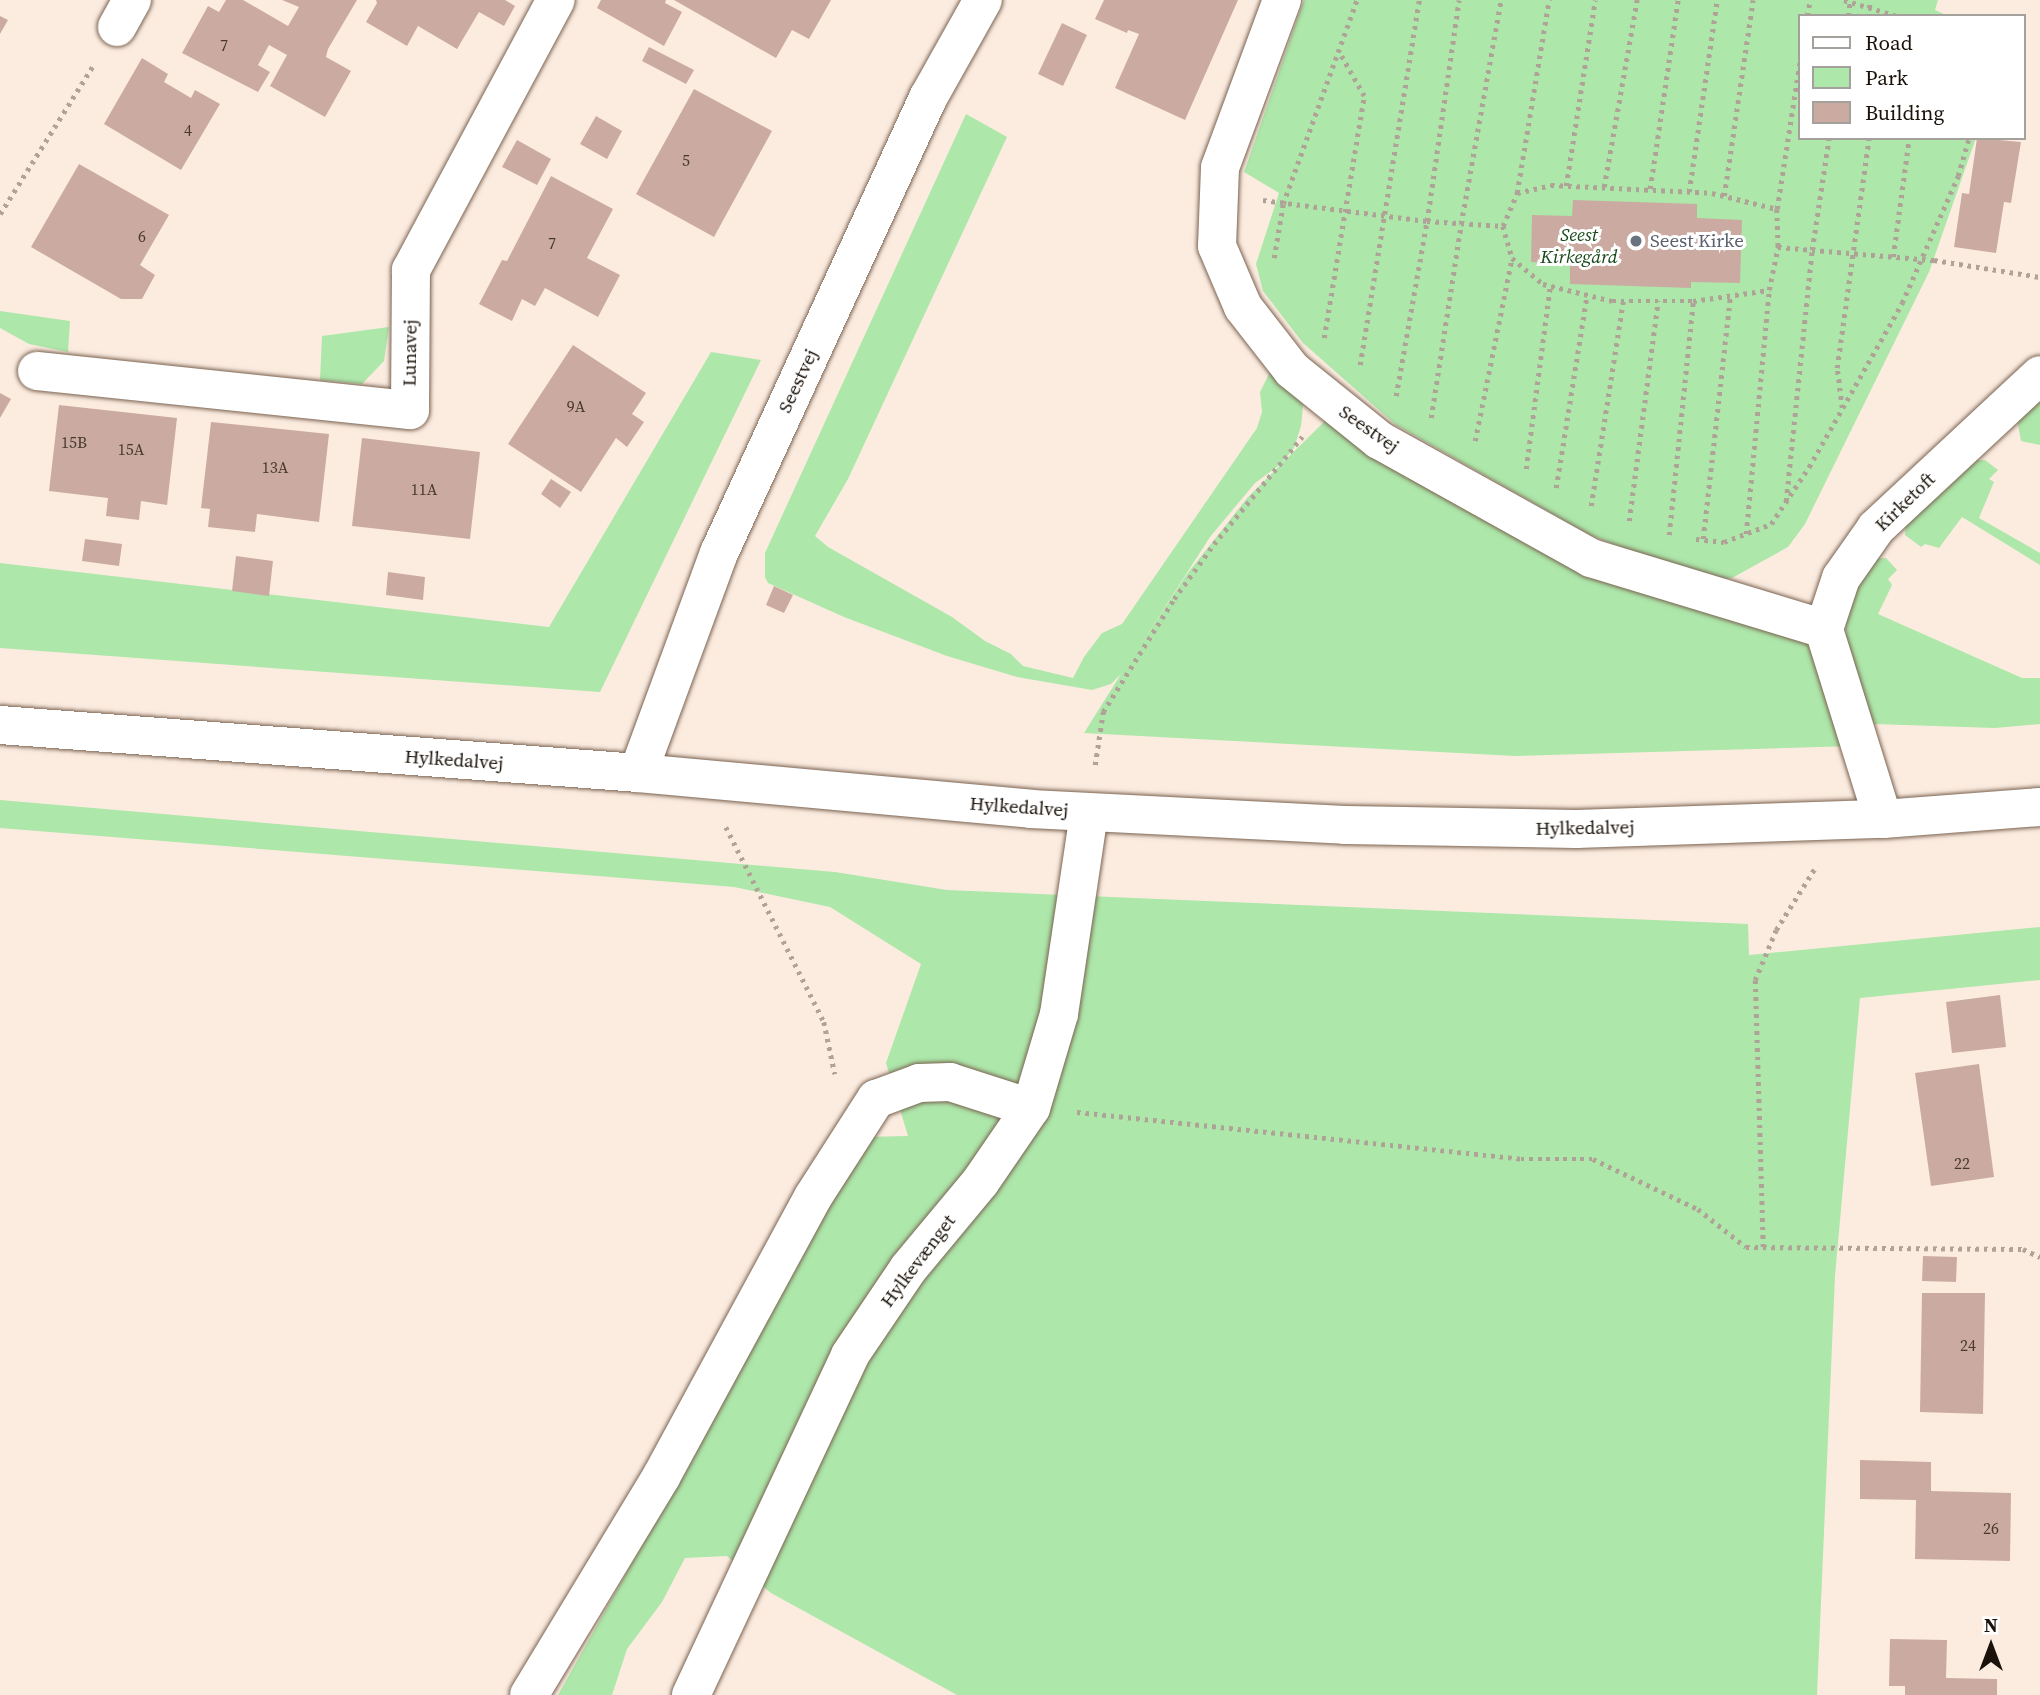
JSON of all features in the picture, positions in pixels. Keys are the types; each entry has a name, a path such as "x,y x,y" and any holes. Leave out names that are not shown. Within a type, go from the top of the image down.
{"street":[{"name":"Lunavej","path":"37,372 410,411 411,270 556,0"},
{"name":"Seestvej","path":"638,774 719,553 928,97 983,0"},
{"name":"Seestvej","path":"1282,0 1220,168 1217,246 1242,307 1292,370 1379,440 1591,558 1824,629"},
{"name":"Kirketoft","path":"1824,629 1841,578 1876,527 2040,375"},
{"path":"1824,629 1883,819"},
{"name":"Hylkedalvej","path":"0,724 703,779 1089,813 1345,825 1576,830 1844,821 2040,807"},
{"name":"Hylkevænget","path":"691,1695 850,1355 908,1269 981,1181 1031,1108 1059,1014 1089,813"},
{"path":"529,1695 661,1477 813,1197 876,1099 919,1083 950,1082 1031,1108"}],"path":[{"path":"1273,264 1283,204 1357,0"},
{"path":"1351,363 1360,370 1419,0"},
{"path":"1396,397 1427,221 1459,0"},
{"path":"1431,419 1461,224 1501,0"},
{"path":"1463,439 1474,445 1512,258 1503,226 1517,193 1549,0"},
{"path":"1566,186 1595,0"},
{"path":"1604,187 1637,0"},
{"path":"1650,189 1678,0"},
{"path":"1689,192 1717,0"},
{"path":"1724,196 1753,0"},
{"path":"1869,8 1871,0"},
{"path":"1847,1 1886,14"},
{"path":"0,214 125,14"},
{"path":"1317,335 1324,341 1364,96 1338,52"},
{"path":"1746,534 1769,290 1778,247 1777,209 1798,74"},
{"path":"1786,502 1812,250 1829,140"},
{"path":"1842,409 1837,368 1869,140"},
{"path":"1893,257 1909,140"},
{"path":"1692,538 1724,542 1771,524 1842,409 1902,303 1958,176 1968,140"},
{"path":"1517,193 1551,185 1650,189 1724,196 1777,209"},
{"path":"1283,204 1427,221 1503,226"},
{"path":"1778,247 1921,260 2040,278"},
{"path":"1512,258 1543,284 1623,301 1693,301 1769,290"},
{"path":"1525,477 1550,286"},
{"path":"1545,489 1555,495 1587,295"},
{"path":"1703,539 1730,297"},
{"path":"1581,507 1590,510 1623,301"},
{"path":"1616,521 1629,526 1658,301"},
{"path":"1669,536 1693,301"},
{"path":"1389,393 1408,404"},
{"path":"1089,813 1103,712 1174,599 1214,544 1308,431 1323,396"},
{"path":"1419,412 1442,426"},
{"path":"1658,535 1681,537"},
{"path":"703,779 824,1022 850,1140"},
{"path":"1763,1247 1755,981 1776,930 1844,821"},
{"path":"1031,1108 1521,1158 1593,1158 1698,1209 1746,1247 2023,1249 2040,1257"}],"green space":[{"name":"Seest Kirkegård","path":"1304,0 1938,0 1935,10 1944,14 1798,14 1798,140 1975,140 1929,272 1805,524 1788,547 1732,578 1706,580 1590,535 1396,425 1303,343 1263,291 1256,264 1279,193 1244,172"},
{"path":"966,114 1007,137 848,479 815,536 828,547 952,617 985,641 1011,654 1023,666 1073,678 1084,657 1102,633 1122,624 1257,428 1262,412 1260,392 1273,366 1304,396 1301,426 1294,448 1282,463 1255,483 1210,537 1138,649 1187,574 1248,497 1329,417 1805,639 1826,662 1852,746 1515,756 1084,733 1121,674 1111,684 1092,690 1017,677 947,656 844,617 768,583 765,577 765,553"},
{"path":"0,311 70,321 68,352 29,344 0,328"},
{"path":"389,327 384,361 362,384 320,380 322,336"},
{"path":"711,352 761,360 600,692 0,648 0,563 549,627"},
{"path":"2040,387 2040,445 2021,441 2016,413"},
{"path":"1968,460 1985,460 1998,470 1989,479 1994,482 1979,518 2040,553 2040,565 1962,517 1939,548 1925,544 1921,547 1905,535 1906,515"},
{"path":"1886,558 1897,570 1888,579 1892,585 1878,614 2022,678 2040,678 2040,724 1995,728 1874,724 1846,651 1846,606 1870,559"},
{"path":"0,800 835,872 947,890 1748,924 1749,955 2040,927 2040,980 1860,998 1835,1276 1817,1695 957,1695 771,1593 727,1556 685,1558 662,1602 627,1649 612,1695 558,1695 736,1377 864,1137 908,1136 886,1063 921,964 830,907 734,887 0,828"}],"building":[{"path":"226,0 243,0 288,26 299,7 282,0 357,0 328,49 326,57 351,71 325,117 270,86 287,55 269,45 258,65 270,72 258,92 182,53 208,6 219,12"},
{"path":"376,0 505,0 515,6 504,26 479,12 457,49 418,26 407,46 366,22 377,3"},
{"path":"601,0 666,0 665,3 682,12 664,46 597,8"},
{"path":"674,0 831,0 809,39 792,30 776,58"},
{"path":"1104,0 1238,0 1185,120 1115,88 1139,34 1128,30 1127,33 1095,19"},
{"path":"0,16 8,20 0,34"},
{"path":"1062,23 1087,35 1063,86 1038,74"},
{"path":"649,47 694,70 686,84 642,61"},
{"path":"142,58 168,74 164,82 191,98 195,90 220,104 181,170 104,124"},
{"path":"694,89 772,131 714,237 636,194"},
{"path":"596,116 622,131 607,159 580,144"},
{"path":"517,140 551,159 537,185 502,167"},
{"path":"1977,140 2021,142 2011,203 2004,202 1996,253 1954,247 1962,193 1969,194"},
{"path":"79,164 169,215 140,265 155,275 142,299 121,299 31,247"},
{"path":"551,176 613,209 587,258 620,275 598,317 545,288 535,306 522,299 512,321 479,304 502,260 507,261"},
{"name":"Seest Kirke","path":"1573,200 1697,204 1697,218 1742,220 1740,283 1691,282 1691,288 1570,284 1570,264 1531,262 1532,215 1572,216"},
{"path":"573,345 646,393 632,414 644,422 627,447 616,438 581,492 508,444"},
{"path":"0,393 11,399 0,418"},
{"path":"59,405 177,418 167,505 141,501 139,520 106,516 108,498 49,491"},
{"path":"211,422 329,434 319,522 257,514 255,532 208,527 210,509 201,508"},
{"path":"362,438 480,452 470,539 352,526"},
{"path":"551,479 571,492 560,508 541,494"},
{"path":"85,539 122,544 119,566 82,561"},
{"path":"236,556 273,561 269,596 232,591"},
{"path":"388,572 425,577 423,600 386,595"},
{"path":"774,586 793,595 784,613 766,605"},
{"path":"2000,995 2006,1047 1952,1053 1946,1002"},
{"path":"1979,1064 1994,1177 1931,1186 1915,1073"},
{"path":"1923,1256 1957,1257 1956,1282 1922,1281"},
{"path":"1922,1293 1985,1293 1983,1414 1920,1412"},
{"path":"1860,1460 1931,1462 1931,1491 2011,1493 2010,1561 1915,1559 1916,1500 1860,1499"},
{"path":"1890,1639 1947,1640 1946,1678 1997,1679 1997,1695 1905,1695 1905,1686 1889,1686"}],"place":[{"name":"Seest Kirke","path":"1636,241"}]}
